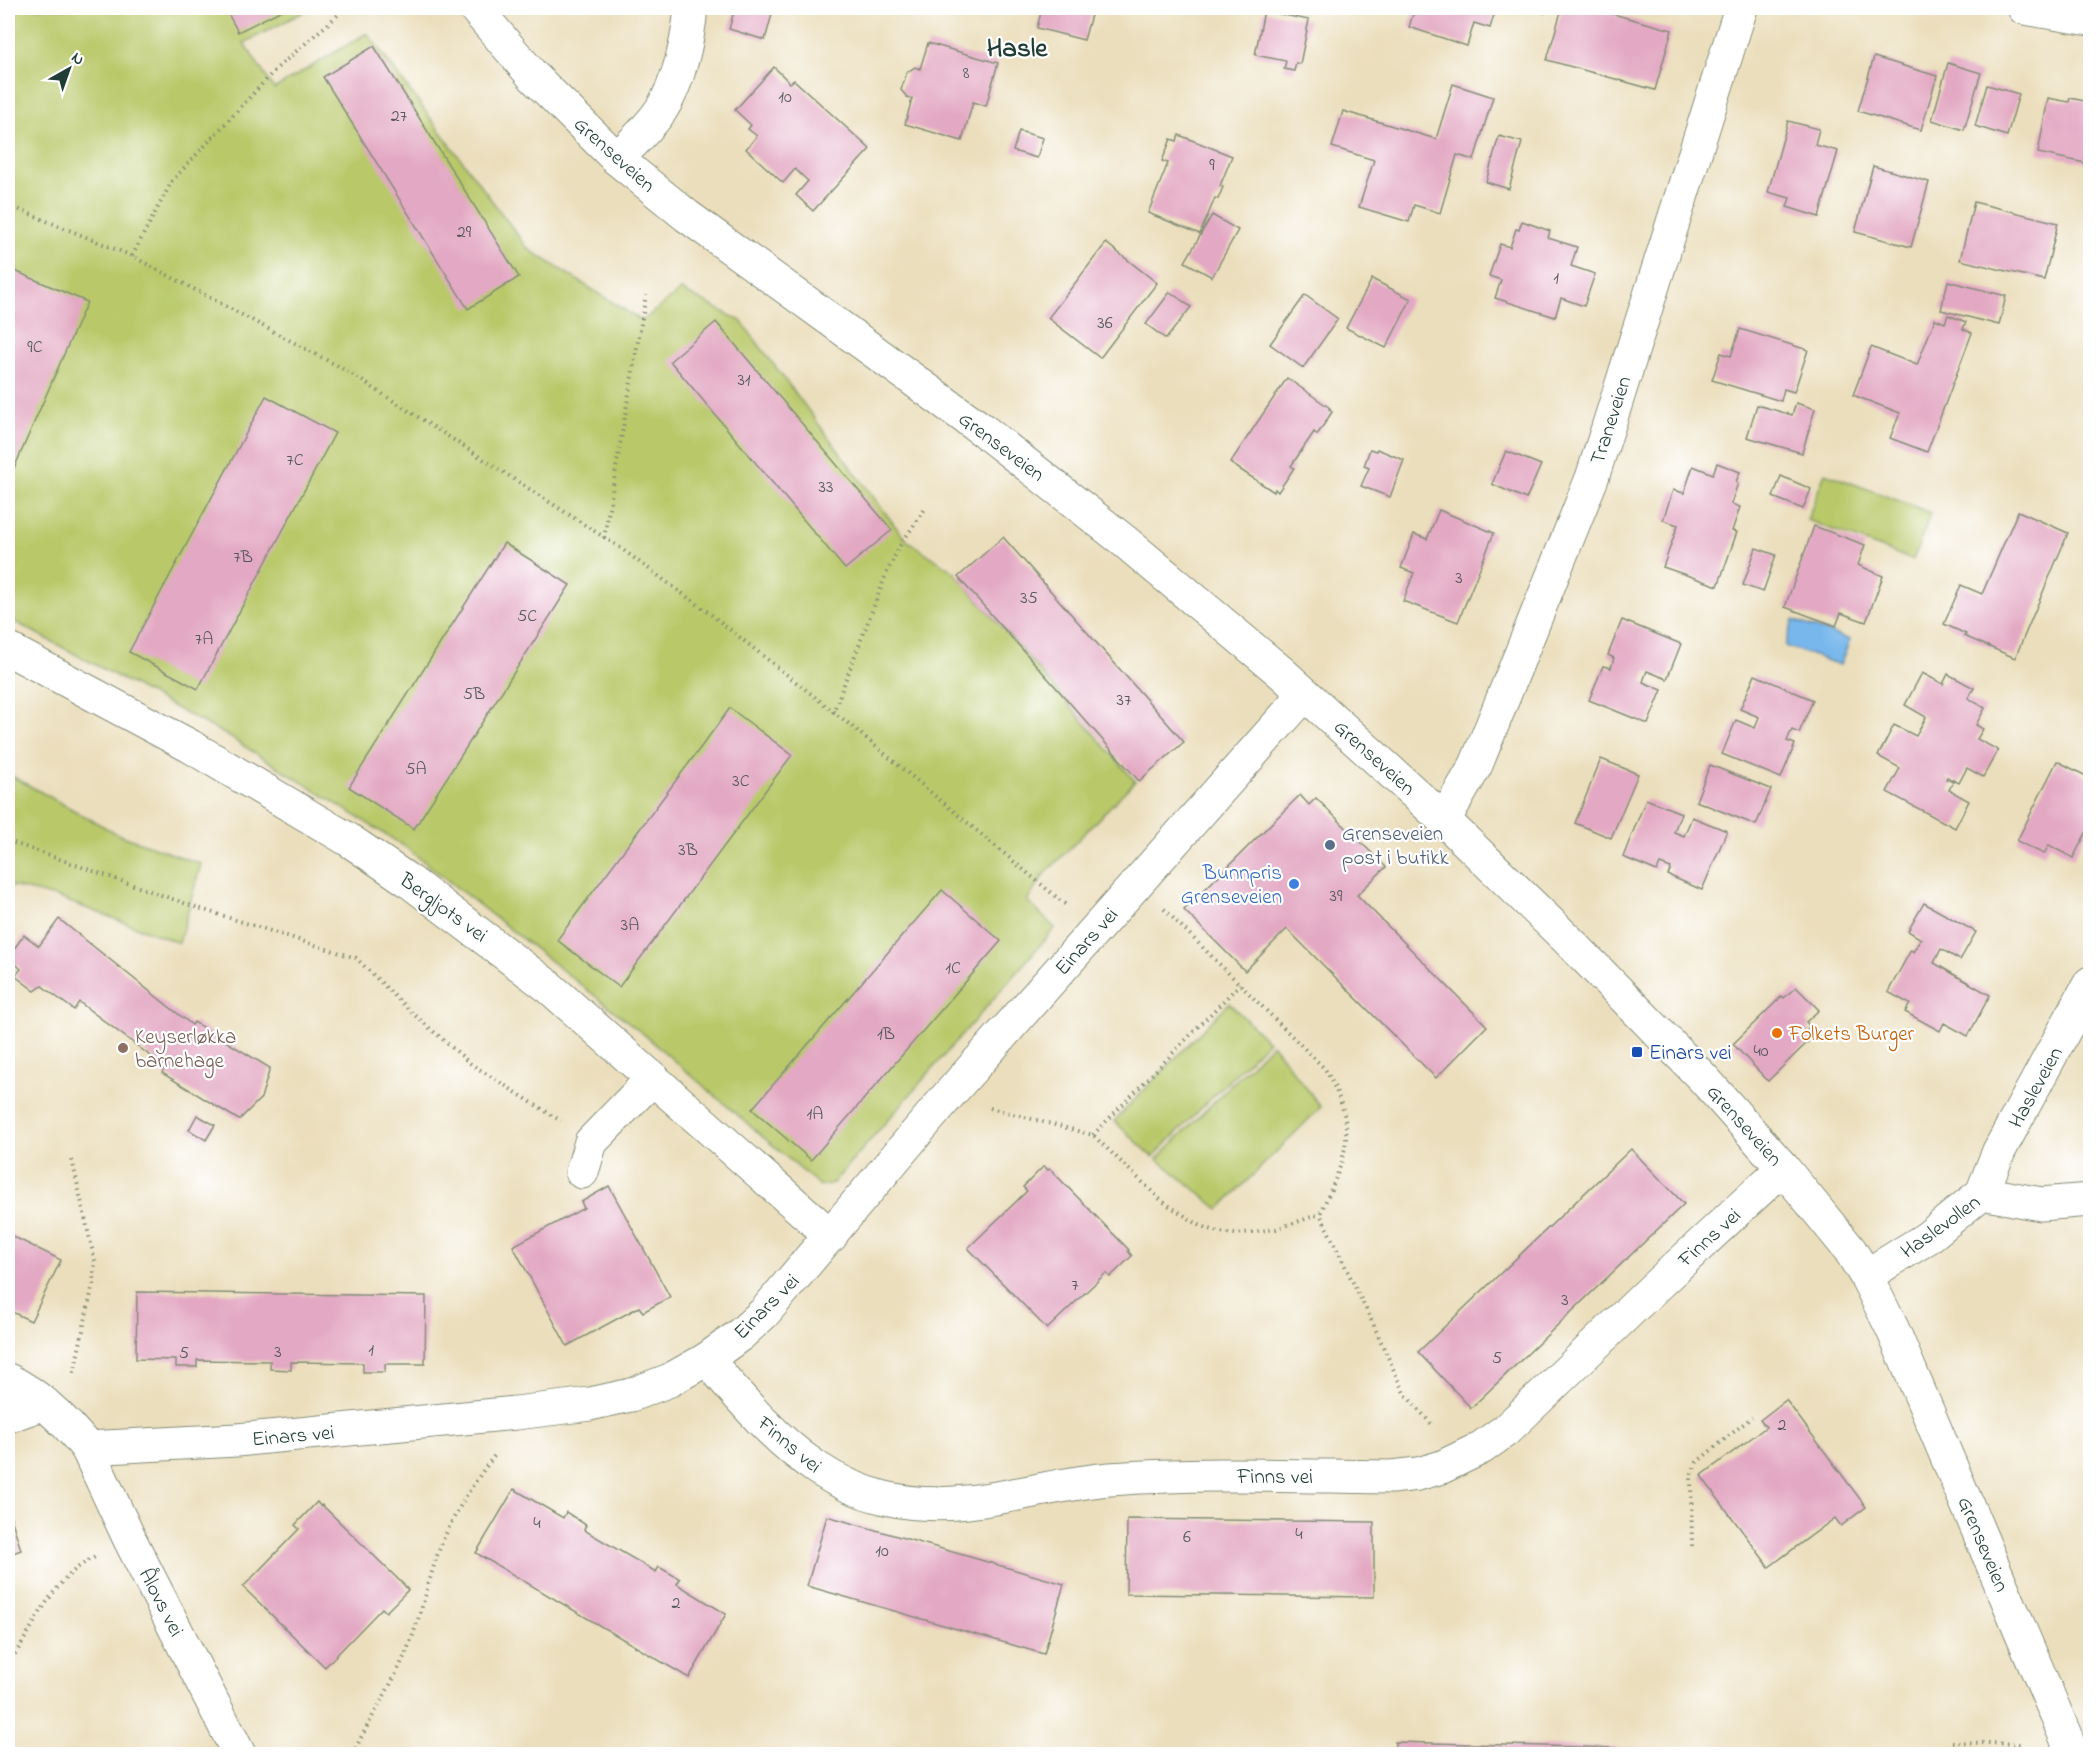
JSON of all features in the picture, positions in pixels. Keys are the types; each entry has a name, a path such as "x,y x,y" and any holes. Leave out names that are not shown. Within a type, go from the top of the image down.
{"street":[{"name":"Grenseveien","path":"475,8 533,76 617,159 687,216 984,431 1148,560 1305,694 1444,820 1703,1078 1783,1168 1850,1250 1866,1276 1893,1330 2073,1755"},
{"path":"617,159 661,110 678,73 689,31 691,8"},
{"name":"Traneveien","path":"1444,820 1476,765 1592,478 1741,8"},
{"path":"2024,8 2091,19"},
{"name":"Bergljots vei","path":"8,649 180,741 349,840 492,942 549,987 831,1236"},
{"name":"Einars vei","path":"87,1448 237,1440 591,1404 631,1395 670,1380 707,1359 740,1335 764,1313 946,1098 1305,694"},
{"name":"Hasleveien","path":"1982,1193 1999,1151 2091,983"},
{"path":"586,1157 653,1078"},
{"name":"Finns vei","path":"707,1359 745,1405 776,1437 806,1462 831,1478 861,1491 898,1501 931,1504 966,1502 1076,1482 1149,1477 1391,1477 1418,1474 1462,1459 1506,1430 1783,1168"},
{"name":"Haslevollen","path":"1866,1276 1927,1239 1982,1193 2041,1204 2091,1200"},
{"path":"8,1380 44,1403 68,1424 87,1448"},
{"path":"8,1416 44,1403"},
{"name":"Ålovs vei","path":"87,1448 130,1540 239,1755"},
{"name":"Grenseveien","path":"2050,1697 2091,1732"}],"path":[{"path":"132,256 172,180 276,69 346,8"},
{"path":"8,205 132,256 347,371 604,538 709,613 1095,930"},
{"path":"604,538 646,295"},
{"path":"833,713 887,572 899,547 925,509"},
{"path":"8,841 198,908 356,958 410,1011 471,1064 542,1109 586,1157"},
{"path":"946,1098 1018,1114 1093,1135 1162,1201 1199,1225 1218,1232 1236,1234 1276,1229 1320,1214 1347,1147 1346,1119 1338,1092 1325,1069 1138,883"},
{"path":"1093,1135 1240,984"},
{"path":"72,1160 95,1262 93,1284 72,1381"},
{"path":"1320,1214 1404,1393 1462,1459"},
{"path":"352,1755 392,1684 410,1644 439,1552 451,1522 484,1470 512,1433 516,1425 516,1413"},
{"path":"1692,1546 1691,1474 1697,1462 1752,1417"},
{"path":"8,1664 44,1606 73,1569 130,1540"},
{"path":"1952,1742 2021,1744"}],"green space":[{"path":"8,8 311,8 244,43 274,89 367,33 528,249 642,321 681,290 741,321 905,539 954,572 1135,781 1043,876 1027,901 1055,928 833,1183 820,1186 641,1032 404,846 228,736 8,618"},
{"path":"1825,473 1931,513 1913,560 1807,520"},
{"path":"8,774 117,834 201,864 179,943 59,898 8,885"},
{"path":"1229,1003 1268,1041 1153,1157 1114,1121"},
{"path":"1272,1044 1321,1107 1219,1209 1157,1159"}],"water":[{"path":"1793,620 1850,640 1840,665 1785,646"}],"building":[{"path":"225,8 286,8 238,32"},
{"path":"735,8 748,8 772,14 765,40 729,29"},
{"path":"1042,8 1093,8 1084,40 1037,28"},
{"path":"1415,8 1496,8 1490,28 1474,23 1467,46 1409,27"},
{"path":"1531,8 1547,8 1545,13"},
{"path":"1562,8 1591,8 1672,30 1655,90 1547,60"},
{"path":"1264,11 1309,20 1300,64 1296,63 1294,71 1284,69 1286,61 1255,55"},
{"path":"928,43 998,63 986,106 973,102 962,141 905,124 912,99 901,90 907,72 915,67 920,69"},
{"path":"374,46 519,277 468,309 323,77"},
{"path":"1874,57 1937,76 1921,130 1858,111"},
{"path":"1948,63 1981,73 1964,130 1932,120"},
{"path":"774,67 790,83 794,80 870,149 813,211 796,195 808,181 795,169 783,183 746,149 757,136 748,129 751,125 735,110"},
{"path":"1453,84 1493,97 1474,160 1457,155 1440,213 1414,205 1409,222 1359,207 1374,160 1332,147 1343,111 1436,139"},
{"path":"1987,85 2019,94 2007,136 1975,126"},
{"path":"2048,98 2069,102 2070,98 2090,102 2090,164 2038,153"},
{"path":"1788,121 1819,129 1815,145 1838,151 1819,217 1787,207 1790,198 1768,192"},
{"path":"1019,131 1043,138 1037,158 1013,151"},
{"path":"1179,135 1232,156 1220,186 1223,187 1218,199 1215,198 1200,234 1148,213 1168,163 1162,161 1171,139 1177,141"},
{"path":"1499,136 1522,142 1509,189 1486,182"},
{"path":"1873,166 1929,182 1911,247 1855,232"},
{"path":"1974,202 2058,223 2044,280 1960,260"},
{"path":"1212,215 1238,230 1212,277 1185,262"},
{"path":"1522,221 1550,231 1548,238 1577,247 1571,266 1595,274 1584,306 1561,298 1555,317 1495,298 1501,280 1489,276 1500,244 1510,247 1516,229 1519,230"},
{"path":"1106,243 1157,283 1100,358 1048,318"},
{"path":"15,271 87,302 8,482 8,288"},
{"path":"1372,279 1411,299 1386,348 1346,328"},
{"path":"1948,281 2006,296 1999,325 1941,310"},
{"path":"1170,292 1191,307 1166,339 1146,324"},
{"path":"1305,295 1338,319 1303,368 1270,344"},
{"path":"1948,315 1966,322 1963,329 1972,333 1927,452 1890,438 1900,413 1853,395 1871,347 1917,365 1935,319 1945,323"},
{"path":"716,322 892,530 845,569 670,361"},
{"path":"1740,329 1808,350 1794,392 1784,389 1781,401 1712,380 1721,353 1731,356"},
{"path":"1287,378 1330,408 1332,412 1317,435 1314,432 1291,466 1294,468 1278,492 1275,489 1274,492 1230,463"},
{"path":"266,396 335,433 198,689 129,652"},
{"path":"1796,403 1815,409 1802,453 1747,437 1757,405 1792,415"},
{"path":"1370,449 1376,451 1377,449 1404,460 1390,497 1361,486 1369,468 1364,466"},
{"path":"1506,451 1541,465 1526,499 1492,484"},
{"path":"1717,463 1740,472 1731,504 1740,507 1732,531 1737,532 1718,586 1663,567 1678,525 1663,520 1673,490 1684,493 1693,466 1713,474"},
{"path":"1781,476 1811,489 1803,509 1773,497"},
{"path":"1439,510 1494,533 1458,622 1403,601 1414,573 1401,568 1414,534 1427,539"},
{"path":"2018,511 2068,533 2015,658 1964,636 1966,634 1944,624 1961,585 1982,594"},
{"path":"1814,526 1865,545 1858,565 1883,576 1866,622 1841,613 1836,626 1785,607"},
{"path":"1003,537 1184,742 1139,781 958,577"},
{"path":"504,543 570,585 414,829 349,787"},
{"path":"1756,548 1776,555 1763,592 1743,585"},
{"path":"1622,620 1681,644 1667,679 1647,671 1643,682 1662,690 1648,724 1589,700 1603,666 1611,668 1614,658 1608,655"},
{"path":"1922,673 1943,684 1948,674 1974,688 1968,698 1985,708 1976,725 1983,729 1977,739 1998,750 1983,777 1967,768 1959,783 1947,777 1946,779 1953,782 1949,790 1969,801 1955,828 1887,792 1900,768 1878,756 1894,725 1916,736 1926,717 1905,705"},
{"path":"1755,675 1813,700 1799,733 1792,730 1789,736 1787,741 1795,744 1781,778 1722,754 1736,720 1755,728 1759,717 1740,709"},
{"path":"730,708 792,755 619,987 557,940"},
{"path":"1601,759 1638,774 1611,838 1575,823"},
{"path":"2057,761 2090,778 2090,836 2086,833 2073,858 2049,845 2044,854 2017,841"},
{"path":"1710,765 1771,789 1756,825 1696,801"},
{"path":"1300,795 1309,805 1316,798 1386,867 1357,895 1487,1026 1436,1078 1287,929 1245,971 1184,910"},
{"path":"1646,799 1681,813 1674,832 1684,836 1692,817 1727,831 1702,890 1668,875 1671,868 1660,864 1657,871 1623,857"},
{"path":"942,890 1001,941 811,1160 752,1109"},
{"path":"1924,903 1976,932 1960,960 1941,949 1934,963 1990,995 1968,1036 1944,1023 1940,1031 1905,1012 1910,1004 1888,992 1911,950 1913,952 1921,939 1908,931"},
{"path":"59,919 192,1025 194,1022 270,1068 261,1098 239,1120 162,1073 165,1067 79,1002 74,1010 42,986 35,991 15,976 21,969 8,957 24,935 39,946"},
{"name":"Folkets Burger","path":"1796,987 1819,1010 1806,1022 1810,1026 1807,1029 1814,1036 1768,1081 1733,1044 1782,996 1784,998"},
{"path":"197,1115 215,1125 206,1140 189,1130"},
{"path":"1631,1149 1684,1204 1471,1408 1418,1352"},
{"path":"1044,1166 1050,1169 1129,1250 1132,1256 1110,1277 1106,1273 1047,1329 968,1248 1027,1191 1023,1187"},
{"path":"609,1186 670,1297 643,1312 639,1307 567,1346 513,1246 584,1208 581,1202"},
{"path":"8,1234 61,1260 31,1321 8,1310"},
{"path":"137,1292 426,1296 425,1364 385,1364 385,1372 363,1372 363,1363 291,1362 291,1370 270,1369 270,1361 197,1360 197,1367 176,1367 176,1360 136,1359"},
{"path":"1786,1400 1866,1507 1841,1526 1835,1518 1769,1567 1701,1476 1766,1427 1760,1420"},
{"path":"514,1489 563,1518 566,1512 586,1525 584,1530 656,1572 659,1567 680,1579 677,1584 726,1614 689,1678 476,1553"},
{"path":"317,1502 408,1590 386,1612 382,1608 325,1667 243,1587 299,1529 295,1525"},
{"path":"8,1508 21,1550 8,1555"},
{"path":"827,1516 1064,1584 1044,1654 807,1586"},
{"path":"1127,1519 1374,1522 1374,1597 1126,1594"},
{"path":"1395,1742 1689,1750 1689,1754 1395,1754"}],"place":[{"name":"Grenseveien post i butikk","path":"1330,845"},
{"name":"Bunnpris Grenseveien","path":"1294,884"},
{"name":"Folkets Burger","path":"1777,1033"},
{"name":"Keyserløkka barnehage","path":"123,1048"},
{"name":"Einars vei","path":"1637,1052"}],"district":[{"name":"Hasle","path":"1017,47"}]}
